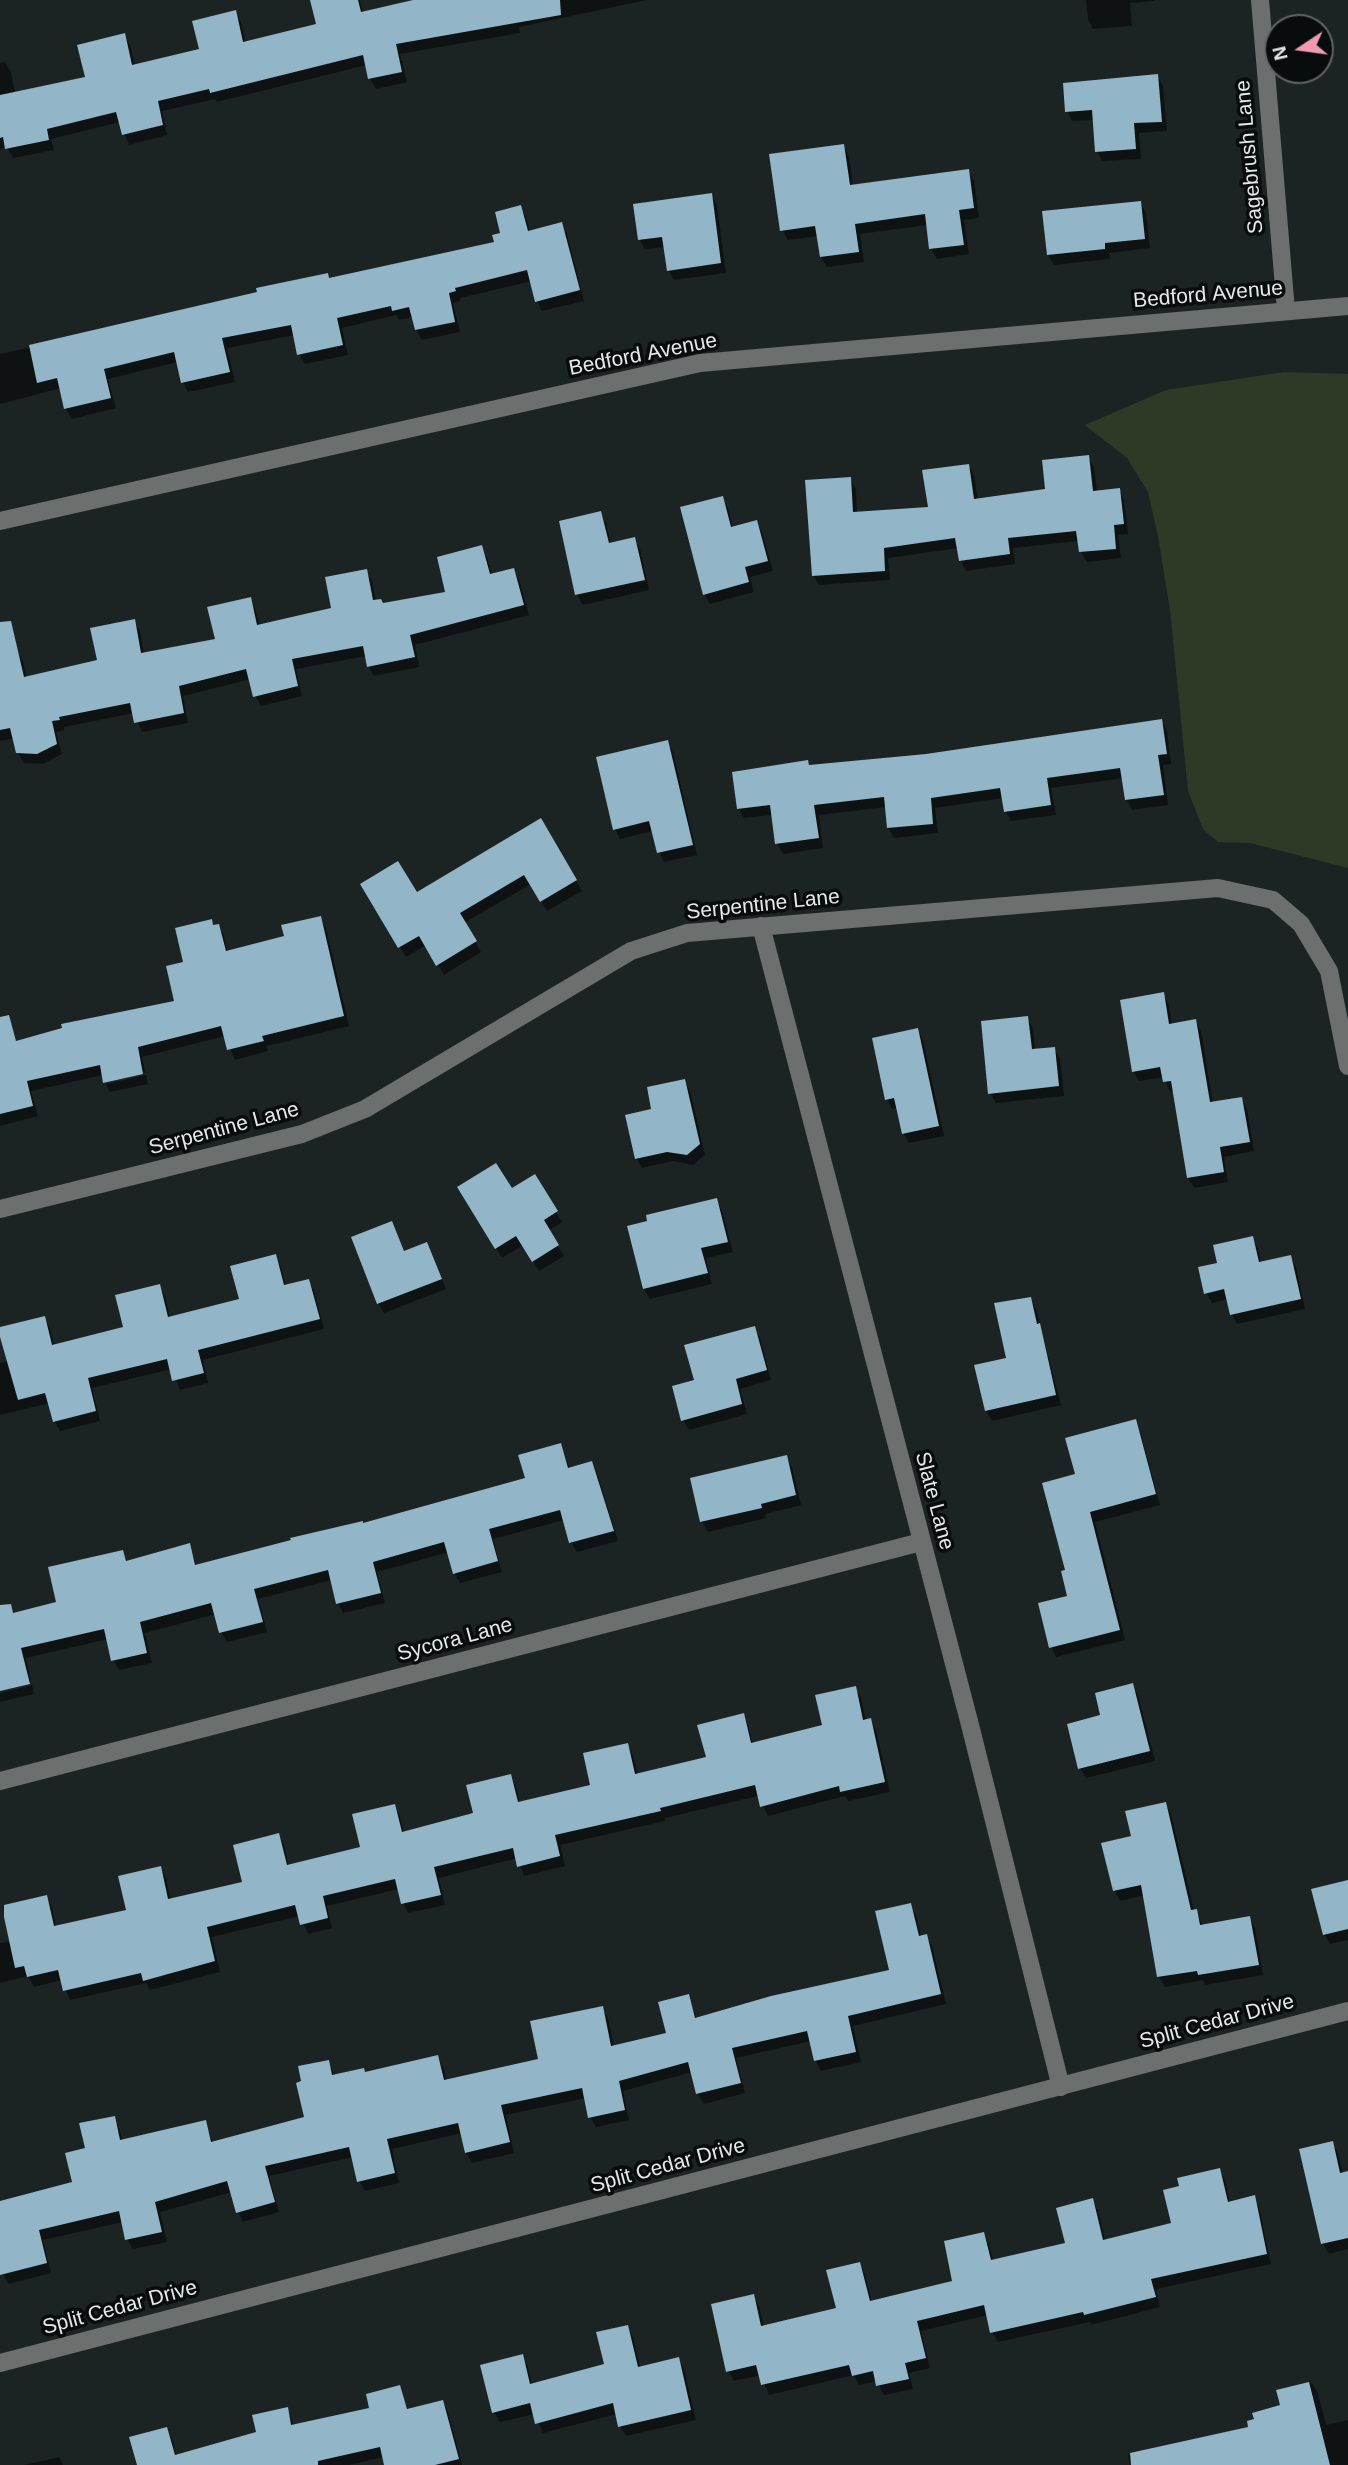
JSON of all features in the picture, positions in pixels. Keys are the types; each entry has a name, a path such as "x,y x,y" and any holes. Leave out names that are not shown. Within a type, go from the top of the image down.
{"street":[{"name":"Sagebrush Lane","path":"1260,0 1286,311"},
{"name":"Bedford Avenue","path":"0,521 701,363 1348,306"},
{"name":"Serpentine Lane","path":"0,1209 302,1134 365,1109 631,951 687,933 1218,888 1273,900 1301,924 1329,971 1348,1066"},
{"name":"Slate Lane","path":"761,926 970,1721 1061,2087"},
{"name":"Sycora Lane","path":"0,1781 921,1542"},
{"name":"Split Cedar Drive","path":"0,2363 1348,2011"}],"green space":[{"path":"1284,372 1348,374 1348,868 1250,843 1218,842 1203,829 1188,791 1170,610 1148,492 1127,458 1085,425 1166,390"}],"building":[{"path":"310,0 358,0 361,12 413,0 560,0 561,15 396,44 402,72 368,79 363,55 210,93 209,89 158,101 163,125 122,135 116,112 47,129 49,140 5,149 3,137 0,138 0,95 85,77 77,45 125,33 132,65 199,49 192,21 236,10 243,42 316,24"},
{"path":"1158,74 1162,122 1134,123 1136,149 1095,152 1092,110 1065,112 1063,83"},
{"path":"844,144 850,185 969,169 974,208 959,210 964,245 929,249 925,214 855,224 859,252 820,257 815,226 780,231 769,154"},
{"path":"712,193 721,263 667,271 662,237 638,240 633,204"},
{"path":"1141,201 1145,239 1105,243 1105,249 1047,255 1042,211"},
{"path":"521,205 528,231 562,222 580,290 535,302 527,270 455,288 456,291 449,293 455,322 415,330 409,307 392,311 391,306 337,318 343,345 297,355 291,325 222,338 230,372 181,383 174,352 104,369 111,398 64,409 57,378 37,383 29,345 257,292 256,288 328,273 329,278 494,242 492,235 500,233 495,212"},
{"path":"1089,455 1093,491 1120,488 1124,524 1114,525 1116,549 1079,552 1076,531 1008,538 1010,554 959,561 955,538 884,548 885,571 812,576 805,480 851,477 853,512 928,507 922,470 969,464 974,499 1045,489 1042,460"},
{"path":"723,496 731,527 757,520 768,561 745,567 749,582 703,595 680,507"},
{"path":"601,511 609,543 635,537 645,580 575,595 559,521"},
{"path":"482,545 490,574 514,568 524,605 410,635 415,657 367,667 363,646 292,659 298,686 253,697 246,669 179,686 184,713 134,723 130,703 59,717 60,720 52,721 57,744 37,754 16,753 10,728 0,730 0,622 11,621 24,677 97,660 90,628 135,619 141,653 215,639 207,607 251,597 257,625 331,608 325,577 367,569 373,600 381,599 383,603 445,592 437,557"},
{"path":"1162,719 1167,754 1158,755 1164,795 1125,800 1120,768 1047,778 1051,805 1004,812 1000,788 931,798 933,824 887,828 884,797 814,805 819,838 775,844 770,805 737,809 732,772 808,760 809,765 926,754"},
{"path":"668,740 693,845 657,853 649,821 613,830 596,757"},
{"path":"541,818 577,880 540,902 524,875 460,913 477,941 436,966 419,936 398,948 360,884 398,861 417,892"},
{"path":"321,916 344,1016 262,1036 264,1041 227,1050 221,1026 138,1047 143,1074 103,1083 100,1065 27,1081 33,1106 0,1114 0,1017 9,1015 16,1041 62,1028 61,1024 174,1001 166,966 183,962 175,928 212,919 213,925 219,924 226,951 284,936 281,925"},
{"path":"1164,992 1169,1024 1196,1019 1210,1102 1242,1097 1250,1142 1220,1147 1224,1172 1187,1178 1171,1081 1163,1082 1160,1067 1132,1072 1120,1000"},
{"path":"1028,1016 1032,1049 1055,1047 1059,1086 988,1094 981,1021"},
{"path":"918,1028 939,1126 902,1134 894,1098 885,1100 872,1038"},
{"path":"685,1079 700,1144 687,1155 667,1152 635,1159 625,1115 651,1109 647,1087"},
{"path":"496,1163 512,1188 535,1174 558,1211 544,1220 559,1245 532,1262 516,1236 495,1249 457,1187"},
{"path":"717,1198 728,1242 701,1248 708,1273 643,1289 627,1226 647,1221 646,1215"},
{"path":"392,1221 404,1251 427,1242 442,1279 377,1304 351,1237"},
{"path":"1253,1236 1259,1262 1291,1255 1301,1299 1230,1315 1224,1289 1204,1294 1198,1267 1217,1263 1213,1245"},
{"path":"276,1254 284,1285 309,1279 320,1319 198,1350 204,1373 172,1381 167,1359 88,1378 96,1411 53,1422 45,1393 18,1400 0,1337 0,1327 45,1316 52,1345 123,1327 115,1295 160,1284 168,1317 239,1299 230,1266"},
{"path":"1031,1297 1037,1324 1040,1323 1056,1395 985,1411 974,1365 1006,1358 994,1303"},
{"path":"755,1326 767,1370 736,1379 742,1404 681,1421 672,1386 694,1380 684,1345"},
{"path":"1136,1419 1156,1494 1090,1512 1120,1630 1049,1648 1038,1603 1067,1596 1061,1571 1065,1570 1042,1483 1075,1474 1065,1438"},
{"path":"561,1443 568,1468 592,1461 614,1531 569,1543 560,1510 489,1529 498,1561 453,1574 444,1542 373,1562 381,1593 336,1604 328,1570 254,1589 263,1622 219,1633 211,1603 140,1622 147,1653 111,1661 104,1629 21,1648 30,1684 0,1691 0,1605 11,1604 13,1613 56,1602 48,1567 123,1550 126,1561 190,1543 195,1565 291,1540 290,1538 363,1523 525,1478 518,1455"},
{"path":"787,1455 796,1495 761,1504 762,1508 700,1522 690,1478"},
{"path":"1133,1683 1150,1751 1078,1769 1067,1724 1100,1715 1095,1693"},
{"path":"856,1686 863,1720 871,1718 885,1782 840,1792 839,1786 760,1807 755,1785 660,1808 661,1811 555,1835 560,1856 517,1867 513,1848 434,1867 441,1895 401,1904 395,1879 323,1896 328,1918 300,1925 295,1905 207,1927 215,1961 143,1981 141,1973 63,1991 58,1970 27,1977 24,1966 15,1968 4,1905 47,1895 54,1926 126,1910 118,1876 161,1866 168,1899 242,1882 233,1845 279,1833 287,1865 360,1847 352,1814 395,1804 402,1832 473,1813 466,1785 511,1774 518,1802 590,1785 583,1753 628,1743 635,1774 706,1757 697,1725 744,1713 751,1743 822,1725 815,1695"},
{"path":"1166,1802 1191,1910 1197,1909 1200,1925 1250,1916 1259,1965 1198,1975 1197,1971 1157,1977 1141,1885 1113,1891 1101,1843 1131,1836 1125,1811"},
{"path":"1348,1880 1348,1929 1323,1935 1311,1889"},
{"path":"911,1903 919,1936 927,1934 941,1994 848,2016 856,2052 814,2061 807,2031 732,2048 741,2083 696,2094 688,2062 619,2081 625,2110 588,2118 582,2088 501,2105 510,2142 465,2153 458,2123 387,2139 395,2173 357,2182 349,2147 265,2166 275,2202 236,2213 227,2181 155,2202 162,2232 125,2240 119,2211 39,2230 47,2263 0,2275 0,2201 72,2182 65,2153 85,2148 79,2123 115,2116 120,2140 206,2120 211,2142 304,2117 296,2083 301,2081 298,2066 329,2060 332,2075 364,2068 365,2072 438,2055 444,2080 538,2059 530,2021 603,2006 611,2046 666,2033 658,2002 689,1994 695,2018 771,1996 889,1970 875,1911"},
{"path":"1333,2141 1340,2173 1348,2171 1348,2238 1321,2244 1299,2149"},
{"path":"1220,2168 1228,2202 1255,2195 1267,2254 1151,2279 1156,2297 1084,2315 1083,2312 990,2333 984,2305 917,2321 926,2358 905,2363 909,2379 876,2386 873,2371 852,2376 849,2365 761,2385 756,2365 726,2372 711,2304 754,2294 761,2326 836,2308 826,2270 860,2262 870,2301 952,2281 944,2241 984,2232 991,2260 1065,2243 1056,2208 1093,2198 1103,2240 1171,2223 1163,2190 1179,2186 1177,2178"},
{"path":"628,2325 638,2367 679,2357 691,2410 618,2427 613,2403 535,2424 530,2403 492,2413 480,2365 523,2354 530,2384 604,2364 596,2332"},
{"path":"1309,2382 1330,2465 1131,2465 1130,2453 1248,2427 1247,2421 1254,2419 1252,2413 1280,2405 1276,2390"},
{"path":"400,2385 407,2409 443,2400 459,2459 435,2465 384,2465 380,2447 318,2461 318,2465 137,2465 129,2437 167,2427 175,2455 256,2432 252,2415 288,2407 291,2425 369,2408 366,2394"}]}
